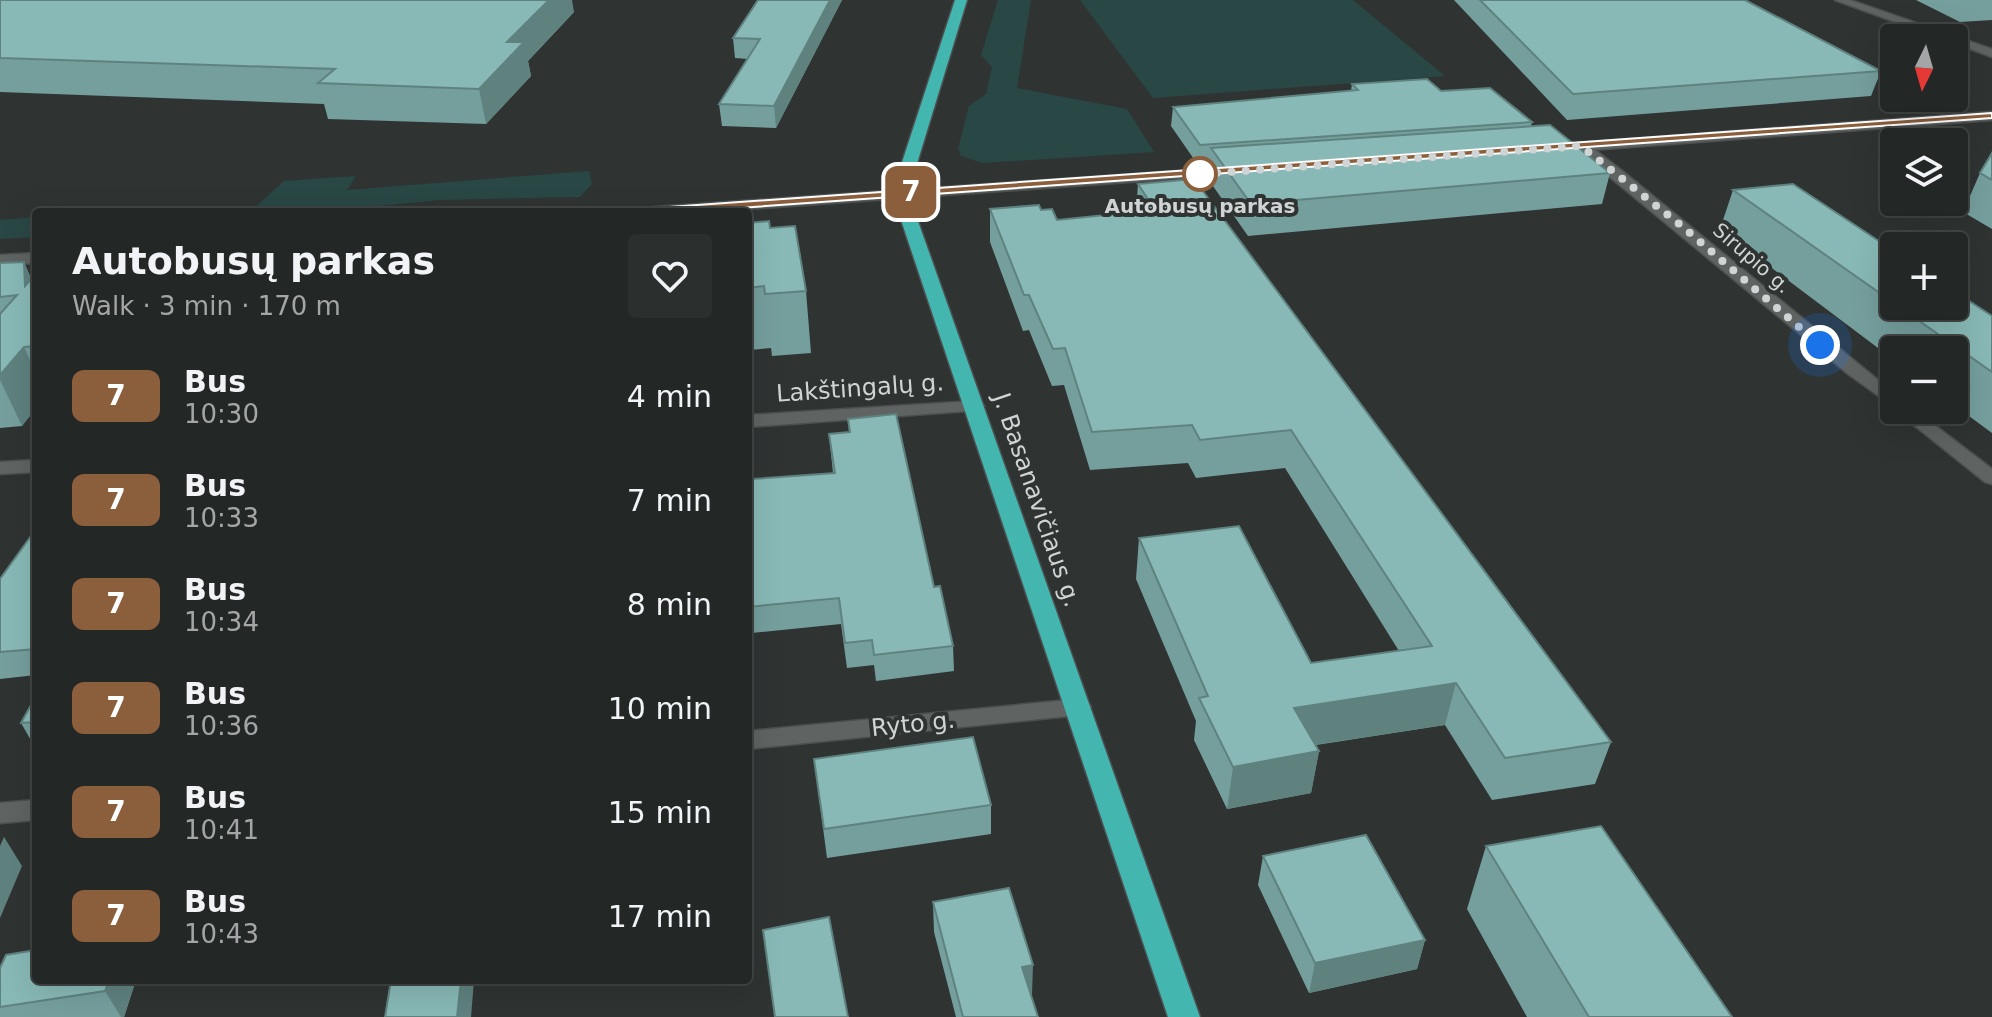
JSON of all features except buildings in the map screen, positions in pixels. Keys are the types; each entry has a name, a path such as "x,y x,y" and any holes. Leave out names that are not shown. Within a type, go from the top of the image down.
{"highway":[{"path":"900,193 961,0"},
{"name":"J. Basanavičiaus g.","path":"900,193 1184,1017"}],"main road":[{"path":"1840,0 1909,24"},
{"path":"1968,45 1992,53"},
{"path":"1534,150 1992,116"},
{"name":"Sirupio g.","path":"1581,146 1683,227 1796,326 1880,391"},
{"path":"696,208 1250,170"},
{"path":"0,260 32,258"},
{"name":"Lakštingalų g.","path":"752,421 975,406"},
{"path":"1922,424 1992,478"},
{"path":"0,468 32,466"},
{"name":"Ryto g.","path":"752,740 1079,707"},
{"path":"0,813 32,810"}],"shaded area":[{"path":"998,0 1031,0 1017,88 1127,109 1154,152 983,163 961,156 958,149 969,106 986,94 992,67 981,55"},
{"path":"1080,0 1353,0 1445,76 1153,98"},
{"path":"589,171 592,184 580,197 440,200 357,208 254,208 284,181 356,176 347,190"},
{"path":"32,217 32,237 0,239 0,220"}],"bus line":[{"name":"7","path":"696,208 1992,116"}],"place":[{"name":"Autobusų parkas","path":"1200,174"}],"route":[{"path":"1200,174 1187,175 1581,146 1683,227 1820,345"}]}
